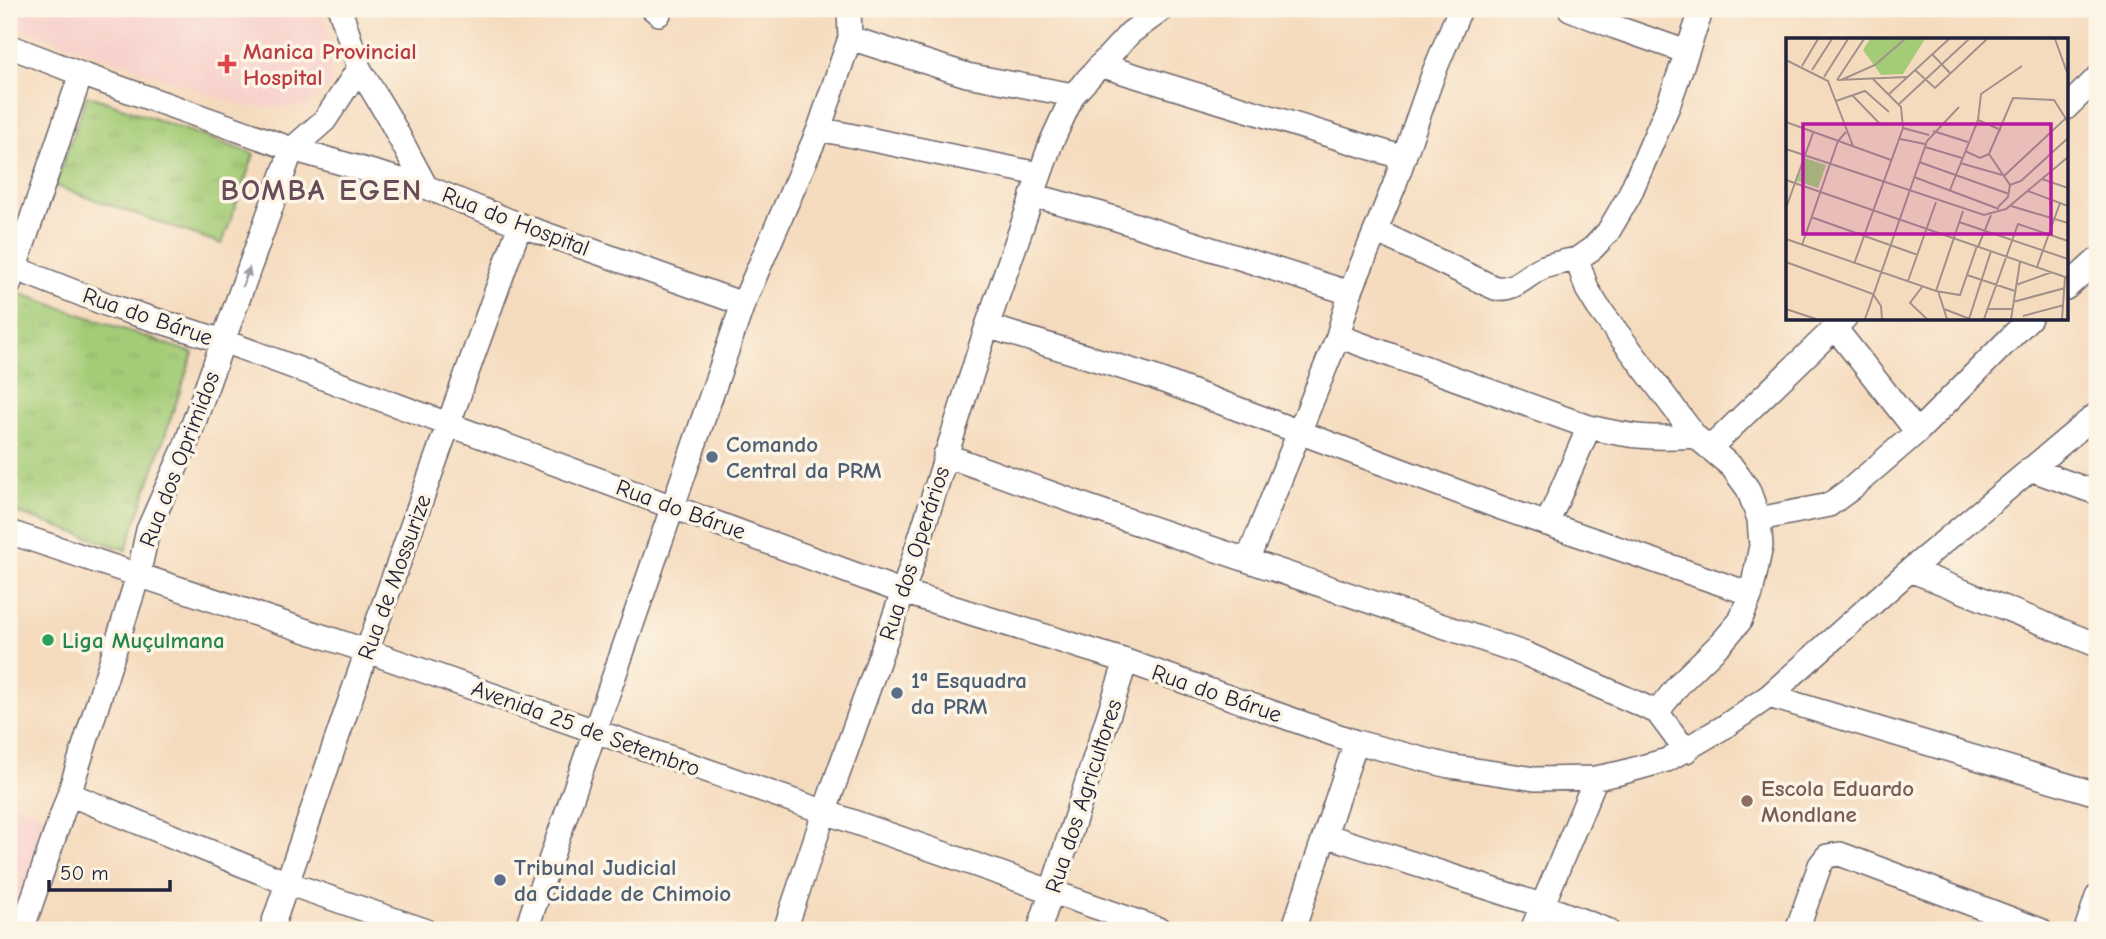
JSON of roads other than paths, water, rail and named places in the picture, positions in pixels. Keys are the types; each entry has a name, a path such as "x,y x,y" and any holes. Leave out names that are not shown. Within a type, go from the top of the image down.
{"street":[{"path":"340,9 359,68 426,187"},
{"path":"526,930 743,304 820,129 850,38 849,9"},
{"name":"Rua dos Operários","path":"785,930 903,592 945,455 1035,185 1073,95 1130,33 1163,9"},
{"path":"1248,559 1301,432 1338,336 1350,293 1377,231 1434,72 1460,9"},
{"path":"1570,9 1687,52"},
{"path":"1377,231 1495,288 1513,287 1545,266 1577,259 1593,248 1608,232 1629,196 1668,106 1702,9"},
{"path":"850,38 967,75 1073,95"},
{"name":"Rua do Hospital","path":"9,46 292,149 426,187 520,225 743,304"},
{"path":"1100,65 1404,158"},
{"path":"292,149 325,120 359,68"},
{"path":"11,273 81,74"},
{"path":"2068,106 2097,78"},
{"path":"820,129 1035,185 1098,213 1350,293"},
{"name":"Rua dos Oprimidos","path":"22,930 69,794 138,576 148,530 185,447 292,149"},
{"name":"Rua de Mossurize","path":"271,930 367,651 520,225"},
{"path":"1577,259 1587,289 1598,307 1703,442 1732,467 1748,489 1759,519 1761,546 1751,594 1740,621 1681,682 1657,712"},
{"path":"2068,286 2097,260"},
{"name":"Rua do Bárue","path":"11,273 223,341 903,592 1126,661 1356,741 1449,766 1522,777 1596,778 1667,760 1686,751 1769,696 1910,570 2097,414"},
{"path":"1759,519 1829,505 1852,488 1917,432 2028,320"},
{"path":"1338,336 1589,427 1627,437 1703,442 1840,323 1917,432"},
{"path":"987,326 1153,377 1547,524 1751,594"},
{"path":"1547,524 1589,427"},
{"path":"945,455 1092,508 1526,654 1657,712 1686,751"},
{"path":"2030,469 2097,493"},
{"name":"Avenida 25 de Setembro","path":"9,532 367,651 1161,930"},
{"path":"1910,570 2097,645"},
{"name":"Rua dos Agricultores","path":"1039,930 1126,661"},
{"path":"1769,696 2097,794"},
{"path":"1293,930 1356,741"},
{"path":"1532,930 1596,778"},
{"path":"69,794 288,883 424,930"},
{"path":"1325,835 1541,905 1607,930"},
{"path":"1797,930 1820,864 1827,856 1840,854 2040,930"},
{"path":"2086,930 2097,897"}],"place":[{"name":"Manica Provincial Hospital","path":"227,64"},
{"name":"Comando Central da PRM","path":"712,457"},
{"name":"Liga Muçulmana","path":"48,640"},
{"name":"1ª Esquadra da PRM","path":"897,693"},
{"name":"Escola Eduardo Mondlane","path":"1747,801"},
{"name":"Tribunal Judicial da Cidade de Chimoio","path":"500,880"}],"district":[{"name":"BOMBA EGEN","path":"322,190"}]}
